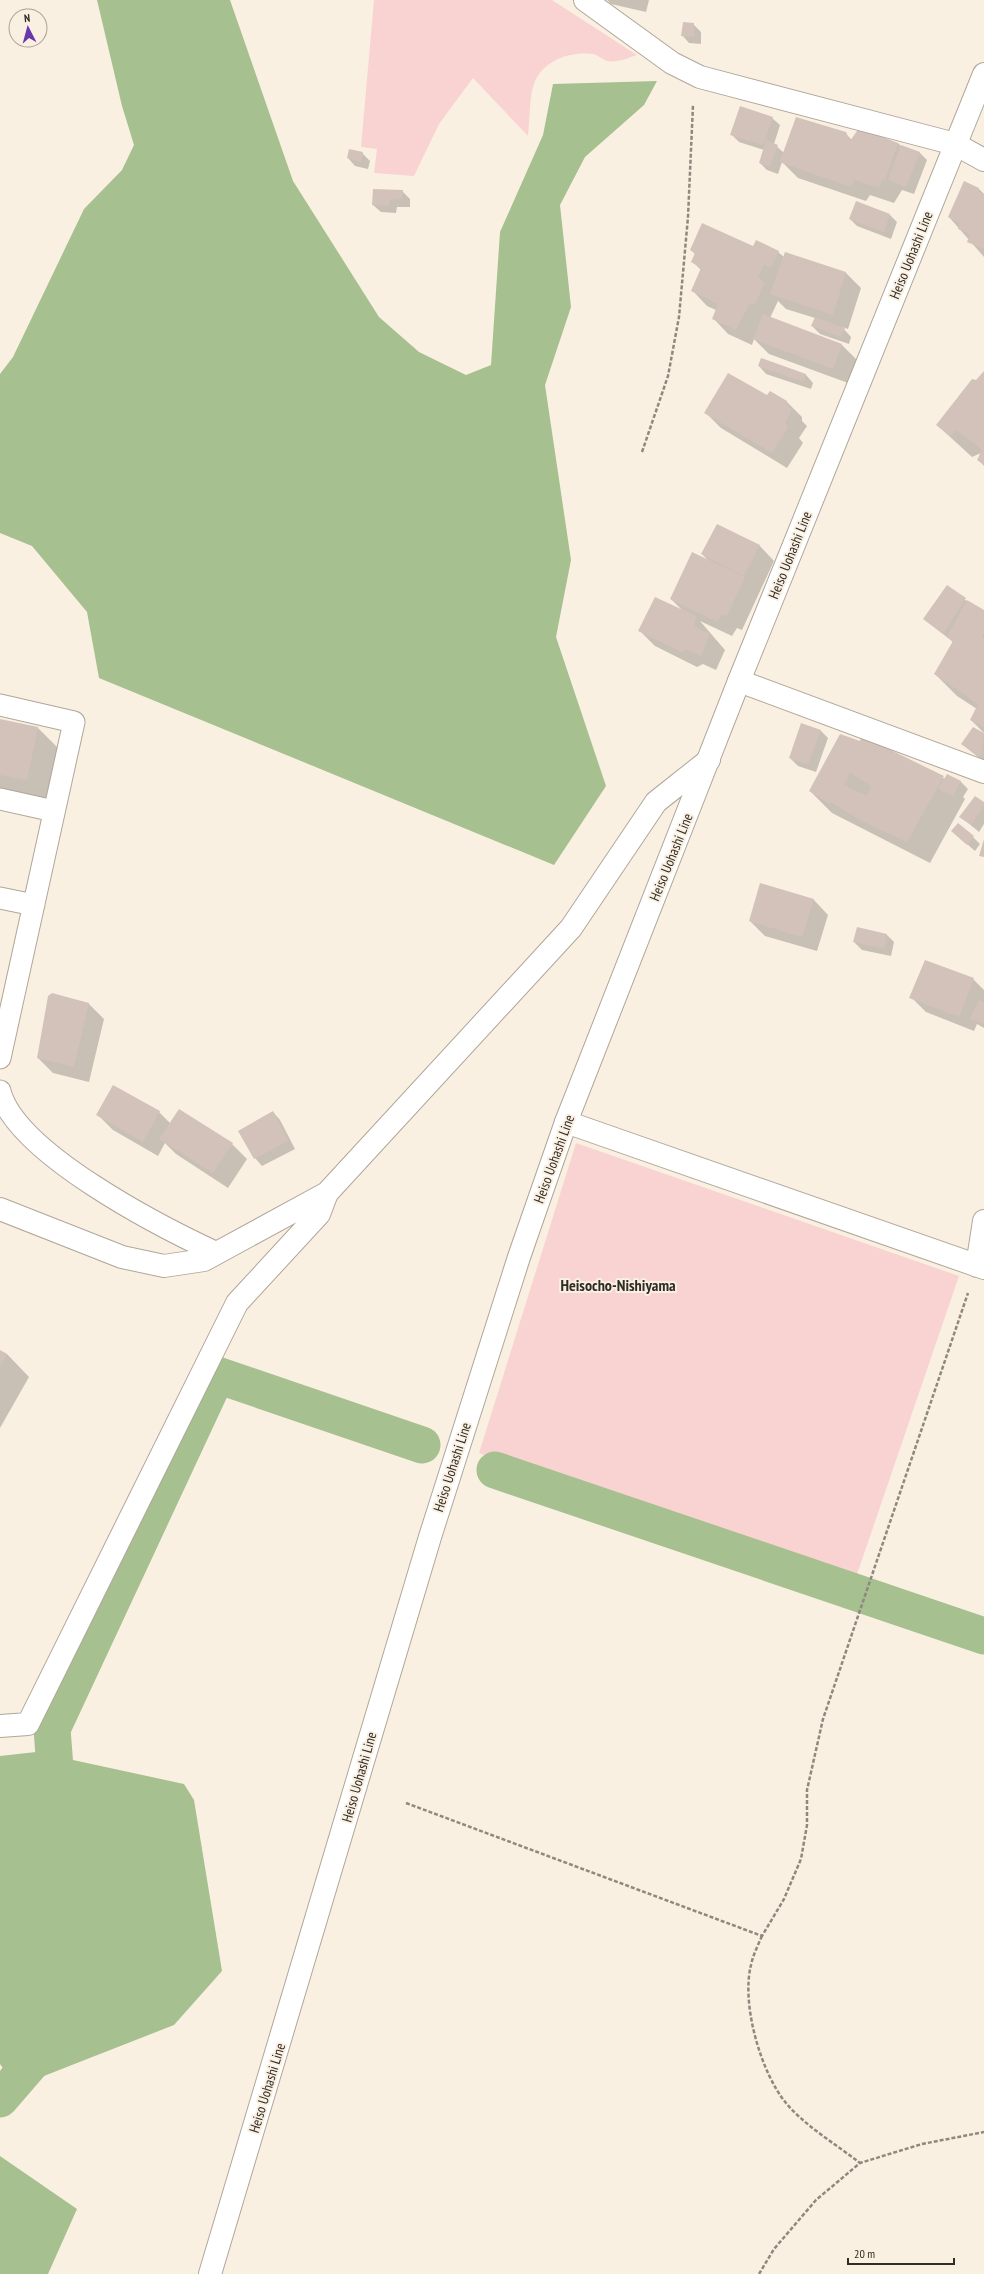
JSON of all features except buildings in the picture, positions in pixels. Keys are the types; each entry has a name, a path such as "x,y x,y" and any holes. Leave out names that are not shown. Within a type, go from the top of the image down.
{"street":[{"path":"585,0 672,63 695,75 955,144 984,160"},
{"name":"Heiso Uohashi Line","path":"210,2274 430,1537 519,1257 566,1122 739,681 984,74"},
{"path":"739,681 984,772"},
{"path":"0,1209 122,1258 164,1266 204,1260 327,1193 571,928 656,802 709,760"},
{"path":"566,1122 980,1267 984,1221"},
{"path":"0,1726 28,1724 237,1303 319,1214 327,1193"}],"lane":[{"path":"0,705 74,722 0,1058"},
{"path":"0,799 54,811"},
{"path":"0,898 34,905"},
{"path":"0,1091 2,1101 11,1114 34,1140 89,1183 169,1230 217,1253"}],"path":[{"path":"642,452 668,376 679,317 688,217 688,181 695,75"},
{"path":"860,2163 787,2104 773,2084 753,2028 750,2006 751,1965 762,1936 784,1900 801,1859 807,1825 807,1790 823,1719 980,1267"},
{"path":"406,1803 762,1936"},
{"path":"759,2274 774,2250 816,2200 860,2163 922,2144 984,2132"}],"shaded area":[{"path":"97,0 230,0 293,181 379,317 419,352 466,375 491,365 500,232 543,135 553,84 657,81 644,105 585,157 560,205 571,307 545,385 571,560 556,637 606,786 554,865 99,678 87,612 32,546 0,533 0,374 13,357 84,209 122,170 134,145 122,106"},
{"path":"374,0 552,0 637,55 622,60 607,61 597,55 584,53 567,56 550,63 538,76 532,89 528,136 473,78 439,124 414,176 374,173 377,149 361,147"},
{"path":"576,1143 959,1276 852,1589 479,1453"},
{"path":"36,1752 184,1784 194,1800 222,1971 174,2025 26,2083 5,2071 0,2064 0,1756"},
{"path":"0,2156 77,2209 48,2274 0,2274"}],"waterway":[{"path":"58,1807 52,1729 217,1375 422,1445"},
{"path":"495,1470 984,1636"},
{"path":"0,2099 51,2040"}],"district":[{"name":"Heisocho-Nishiyama","path":"618,1285"}]}
